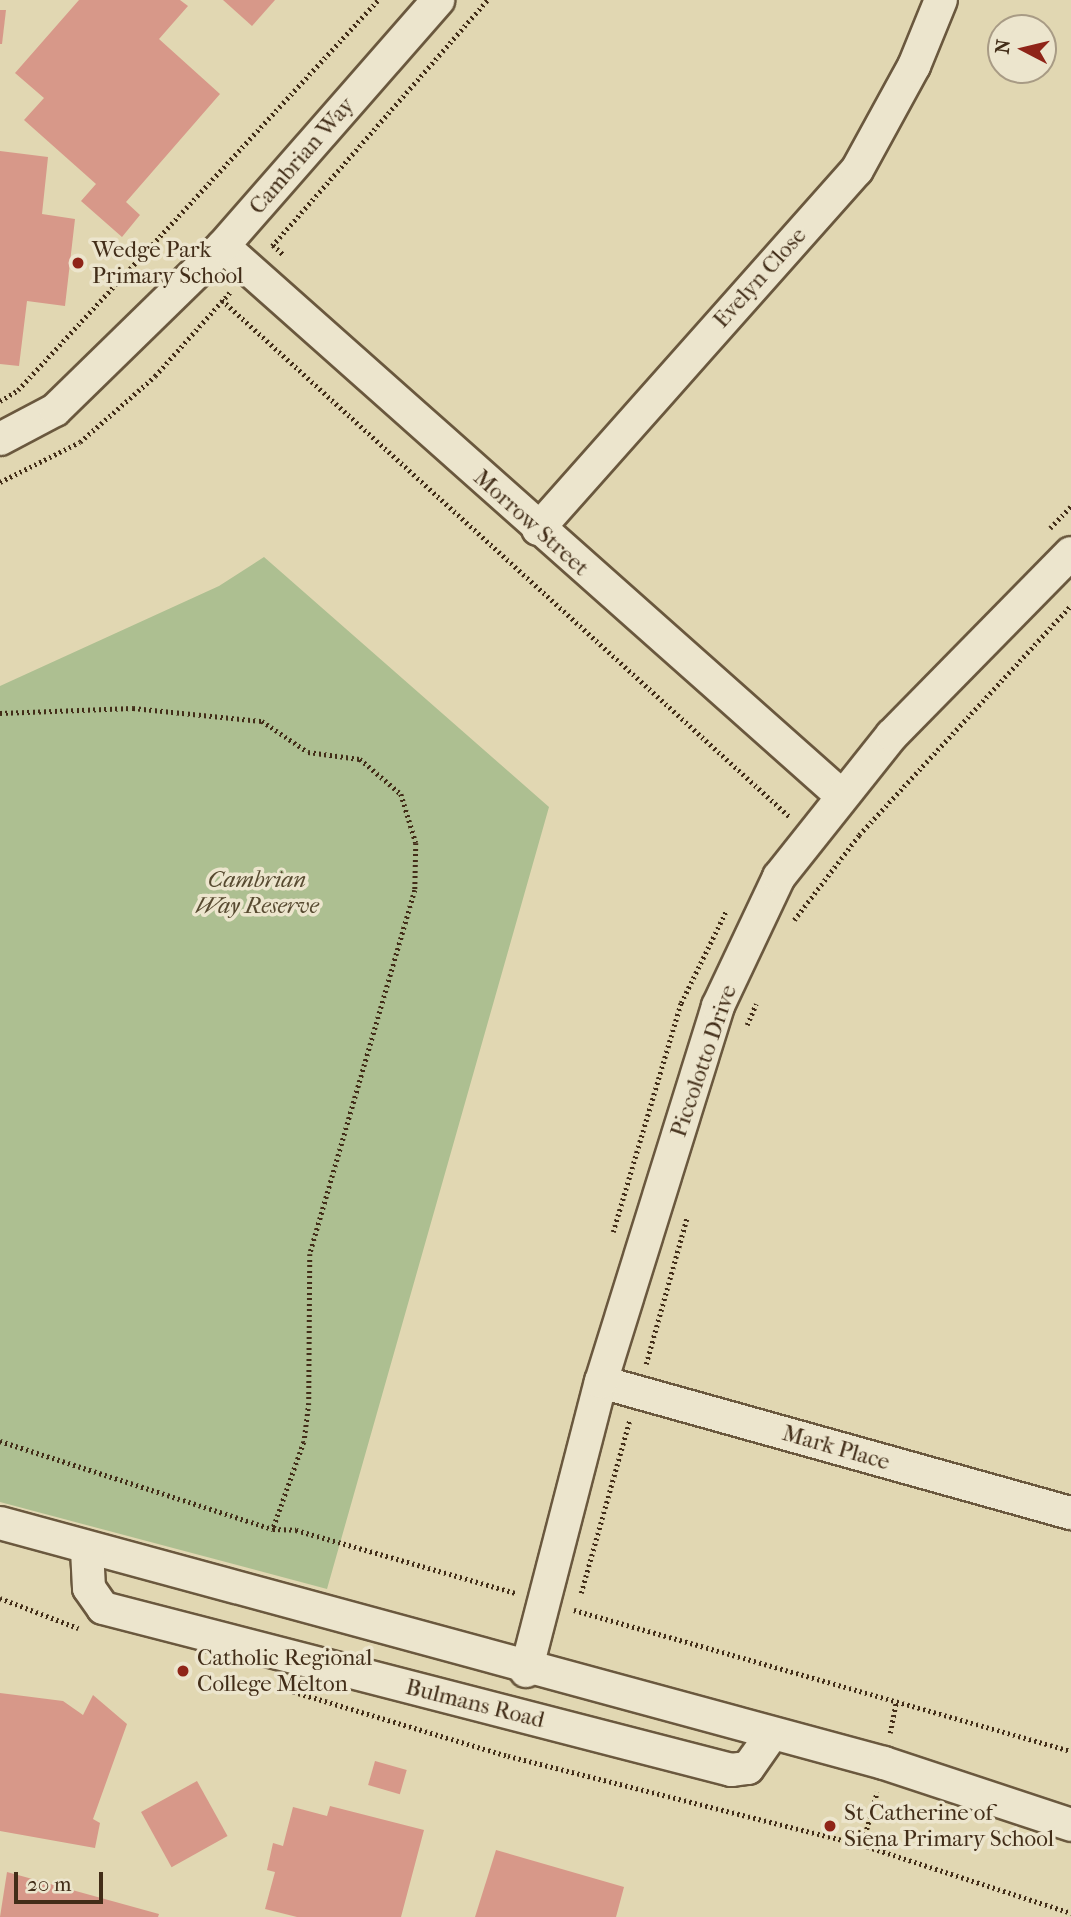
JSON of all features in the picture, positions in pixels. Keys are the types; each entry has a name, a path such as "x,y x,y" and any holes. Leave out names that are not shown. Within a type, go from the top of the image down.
{"street":[{"name":"Cambrian Way","path":"0,439 55,410 223,246 438,0"},
{"name":"Evelyn Close","path":"538,529 857,170 914,66 941,0"},
{"name":"Morrow Street","path":"223,246 538,529 842,796"},
{"name":"Piccolotto Drive","path":"526,1671 601,1382 718,1006 779,877 892,735 1071,553"},
{"name":"Mark Place","path":"601,1382 1071,1513"},
{"name":"Bulmans Road","path":"0,1523 526,1671 770,1736 884,1763 1071,1825"},
{"name":"Bulmans Road","path":"87,1549 89,1588 103,1608 731,1770 748,1768 770,1736"}],"path":[{"path":"0,401 18,390 377,0"},
{"path":"222,300 791,818"},
{"path":"787,935 859,835 1071,605"},
{"path":"0,713 132,708 262,721 308,752 360,759 401,794 416,843 415,890 310,1254 309,1403 303,1442 273,1529"},
{"path":"744,1031 760,995"},
{"path":"576,1610 689,1211"},
{"path":"0,1441 273,1529 296,1530 1071,1751"},
{"path":"0,1598 83,1630"},
{"path":"282,1689 508,1756 862,1845 1071,1913"}],"green space":[{"name":"Cambrian Way Reserve","path":"264,557 549,807 327,1589 0,1502 0,686 219,586"}],"building":[{"path":"79,0 180,0 188,6 159,39 220,94 126,202 140,215 122,237 81,201 96,184 24,120 44,98 15,73"},
{"path":"223,0 275,0 252,26"},
{"path":"0,10 6,10 2,44 0,44"},
{"path":"0,151 48,157 42,214 75,219 65,306 27,301 19,366 0,364"},
{"path":"0,1693 63,1701 83,1715 93,1695 127,1724 93,1819 100,1823 95,1848 0,1831"},
{"path":"375,1761 407,1770 400,1794 368,1785"},
{"path":"197,1781 228,1836 172,1867 141,1812"},
{"path":"330,1806 424,1830 401,1917 297,1917 265,1909 275,1872 267,1870 273,1843 283,1846 293,1807 327,1816"},
{"path":"496,1850 624,1887 616,1917 475,1917"},
{"path":"7,1872 159,1914 158,1917 0,1917"}],"place":[{"name":"Wedge Park Primary School","path":"78,263"},
{"name":"Catholic Regional College Melton","path":"183,1671"},
{"name":"St Catherine of Siena Primary School","path":"830,1826"}]}
